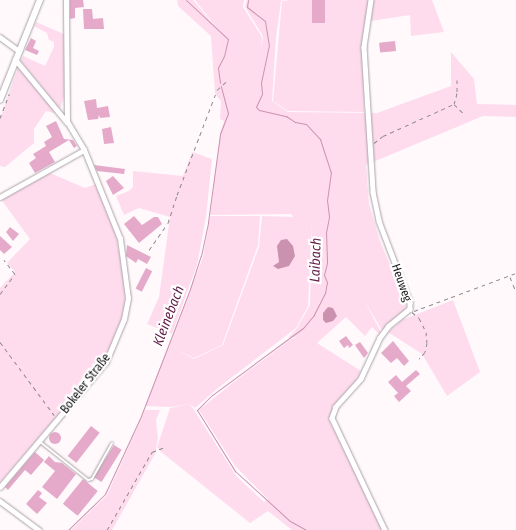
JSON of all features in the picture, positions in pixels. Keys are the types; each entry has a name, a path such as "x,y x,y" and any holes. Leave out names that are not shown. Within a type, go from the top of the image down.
{"main road":[{"path":"0,100 18,50 40,0"}],"street":[{"path":"66,0 67,122"},
{"name":"Heuweg","path":"371,0 364,47 369,146 375,208 410,302 411,311 389,326 380,338 360,380 336,407 332,418 384,530"},
{"path":"0,37 18,50"},
{"name":"Bokeler Straße","path":"0,487 106,362 124,319 128,298 120,239 84,150 67,122 15,58"},
{"path":"0,197 84,150"},
{"path":"0,501 40,530"}],"lane":[{"path":"39,441 88,480 92,479 112,443"}],"path":[{"path":"454,104 457,93 456,80"},
{"path":"149,250 168,224 176,195 217,90 226,82"},
{"path":"369,146 383,136 454,104"},
{"path":"454,104 464,114"},
{"path":"0,294 14,274 4,260"},
{"path":"420,359 425,352 427,343 426,332 419,318 411,311 516,274"},
{"path":"509,276 516,292"},
{"path":"0,342 58,419"},
{"path":"108,530 152,452 165,447"}],"shaded area":[{"path":"177,0 193,0 220,32 195,0 244,0 243,7 262,37 261,50 263,36 245,7 247,0 283,0 281,1 276,37 272,101 288,112 377,113 451,86 451,52 474,79 477,104 516,105 516,117 483,116 366,165 369,204 380,241 406,304 404,311 382,330 365,302 381,332 380,335 372,327 365,336 346,317 317,343 361,371 352,389 333,408 329,420 383,530 292,530 268,511 250,523 157,447 170,408 189,404 170,407 145,406 203,257 210,216 260,216 258,245 222,345 194,358 177,350 194,359 223,345 259,247 262,216 293,217 291,214 210,215 220,134 224,121 220,119 221,101 215,94 211,36 178,6","holes":["312,221 310,305 297,328 288,338 298,337 291,339 199,410 235,466 268,499 264,502 237,477 190,404 195,408 296,328 308,306"]},
{"path":"369,0 363,54 364,112 288,111 273,101 282,1"},
{"path":"373,0 432,0 444,32 411,36 410,15 371,21"},
{"path":"36,22 66,35 66,91 60,109 21,61 23,56 45,66 54,47 54,42 49,40 47,33 34,26"},
{"path":"19,65 58,114 46,111 34,129 34,143 5,167 0,166 0,119"},
{"path":"192,152 212,159 206,217 197,265 172,334 147,324 159,297 170,217 139,208 124,215 116,196 129,191 133,187 133,171 183,176"},
{"path":"50,173 85,188 96,184 116,235 124,280 125,300 122,318 104,362 0,482 0,288 15,272 7,263 30,239 2,198"},
{"path":"287,239 293,246 295,256 289,266 278,269 273,266 279,262 277,246 281,240"},
{"path":"453,300 480,372 447,396 422,354 388,332 402,320"},
{"path":"328,307 333,308 337,316 333,321 326,323 323,320 323,313"},
{"path":"145,410 160,410 156,420 158,438 155,454 112,530 71,530 107,495"}],"building":[{"path":"70,0 83,0 84,7 75,8 75,18 70,19"},
{"path":"312,0 325,0 325,23 312,23"},
{"path":"83,9 92,9 93,19 103,18 104,29 84,29"},
{"path":"31,38 36,41 33,48 39,51 37,55 25,50"},
{"path":"395,41 396,51 380,53 379,43"},
{"path":"96,99 97,108 108,106 110,117 100,118 99,115 98,119 88,120 84,101"},
{"path":"56,121 64,139 73,140 77,146 74,148 69,140 49,152 55,162 35,173 29,163 36,158 33,154 46,146 44,142 52,137 46,126"},
{"path":"111,127 114,143 104,144 102,129"},
{"path":"94,165 125,169 124,174 97,171"},
{"path":"113,176 124,188 113,195 106,181"},
{"path":"134,216 142,225 154,217 158,217 162,224 139,243 124,224"},
{"path":"10,227 19,234 13,241 6,232"},
{"path":"0,236 12,247 4,254 0,250"},
{"path":"127,245 151,257 147,264 138,259 136,263 126,256"},
{"path":"146,268 152,271 142,292 136,288"},
{"path":"346,336 353,345 349,348 348,345 344,348 339,341"},
{"path":"393,341 409,361 404,366 397,358 391,363 381,353"},
{"path":"360,342 368,353 364,358 355,345"},
{"path":"416,370 420,374 406,386 411,391 399,402 394,396 398,393 388,382 396,375 402,382"},
{"path":"91,426 100,433 76,463 68,456"},
{"path":"53,432 57,432 61,438 57,444 53,444 49,440 49,436"},
{"path":"114,445 122,450 101,482 94,477"},
{"path":"35,452 44,460 31,475 25,470 8,490 5,487"},
{"path":"49,456 55,462 62,463 76,474 57,499 42,487 55,471 44,462"},
{"path":"83,479 98,491 78,516 63,504"},
{"path":"38,490 42,493 39,497 47,503 37,514 26,504"}],"waterway":[{"name":"Kleinebach","path":"186,0 228,39 224,56 218,68 220,83"},
{"name":"Laibach","path":"248,0 247,7 265,21 269,45 261,82 262,94 256,107 259,110 286,116 295,122 306,124 320,139 331,172 327,200 329,217 326,232 327,263 324,275 327,282 325,293 314,315 303,328 212,395 197,410 235,471 290,521 306,530"},
{"name":"Kleinebach","path":"68,530 105,494 141,416 190,289 201,256 208,222 220,134 228,113 221,86"}]}
